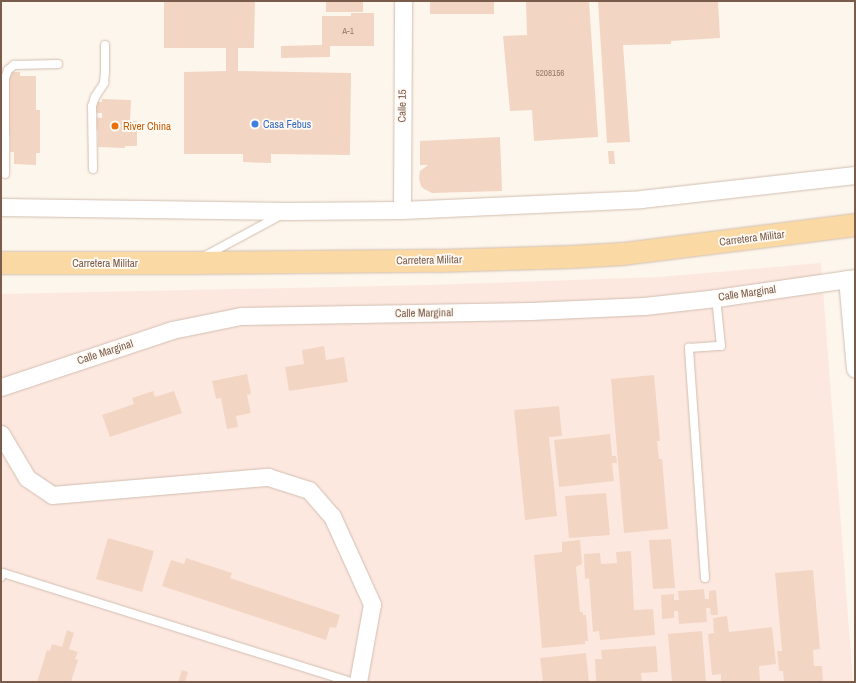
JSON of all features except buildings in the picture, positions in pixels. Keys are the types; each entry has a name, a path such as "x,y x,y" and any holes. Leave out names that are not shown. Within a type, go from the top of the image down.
{"main road":[{"name":"Carretera Militar","path":"1,263 193,263 438,260 579,256 622,254 855,225"}],"street":[{"name":"Calle 15","path":"402,210 403,1"},
{"path":"1,207 289,211 402,210 640,199 855,175"},
{"path":"851,279 855,369"},
{"name":"Calle Marginal","path":"1,387 172,330 241,316 531,312 644,306 716,298 851,279"},
{"path":"1,434 27,478 52,495 268,478 309,490 332,516 372,604 358,682"}],"lane":[{"path":"93,169 92,106 94,98 104,83 105,45"},
{"path":"6,174 5,78 8,70 14,65 58,64"},
{"path":"193,263 289,211"},
{"path":"705,578 689,348 721,346 716,298"},
{"path":"1,577 3,573 351,682"}],"shaded area":[{"path":"821,263 853,682 1,682 1,294 427,285 659,277"}],"place":[{"name":"Casa Febus","path":"255,124"},
{"name":"River China","path":"115,126"}]}
